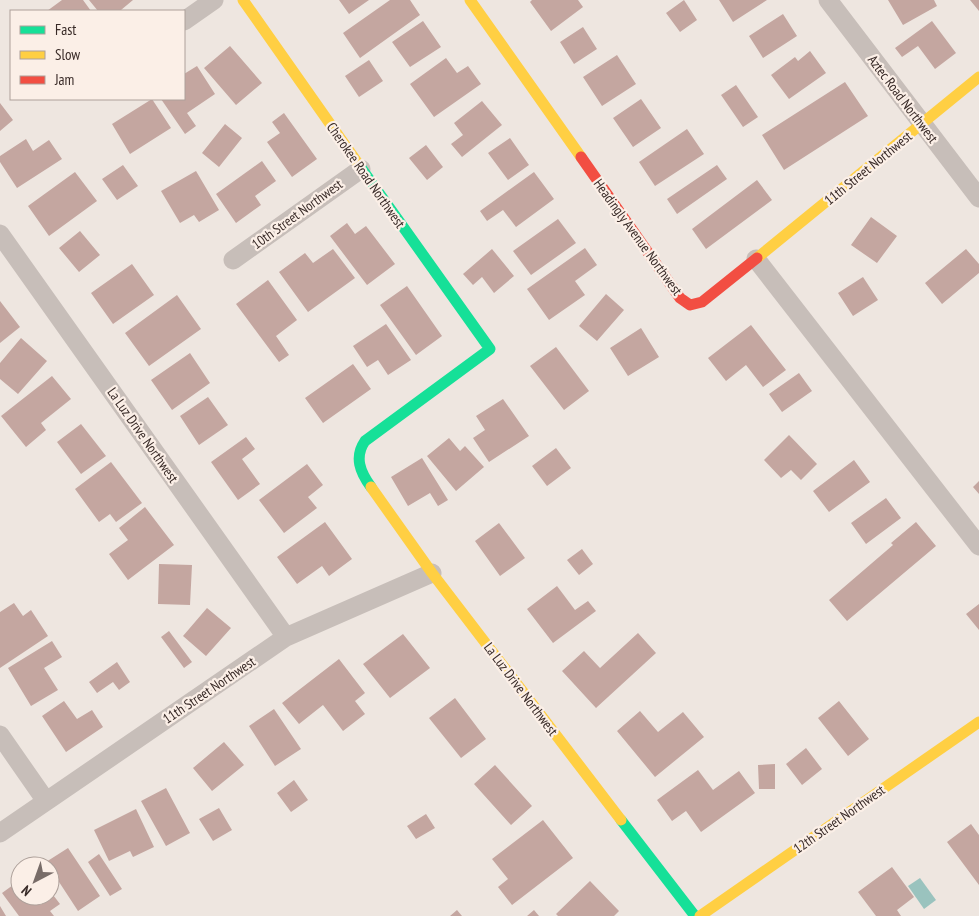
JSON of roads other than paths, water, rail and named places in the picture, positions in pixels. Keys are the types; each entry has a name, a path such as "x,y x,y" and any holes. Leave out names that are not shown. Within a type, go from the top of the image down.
{"street":[{"path":"185,20 214,0"},
{"name":"Cherokee Road Northwest","path":"242,0 490,349 364,441 359,449 358,457"},
{"name":"Headingly Avenue Northwest","path":"470,0 680,298 690,305 702,302 756,259"},
{"name":"Aztec Road Northwest","path":"828,0 979,198"},
{"name":"11th Street Northwest","path":"756,259 979,77"},
{"name":"10th Street Northwest","path":"233,260 361,169"},
{"name":"La Luz Drive Northwest","path":"0,234 286,637"},
{"path":"756,259 979,546"},
{"name":"La Luz Drive Northwest","path":"358,457 363,476 432,573 695,916"},
{"name":"11th Street Northwest","path":"0,833 286,637 432,573"},
{"name":"12th Street Northwest","path":"700,916 979,722"},
{"path":"0,735 46,801"}],"water":[{"path":"920,878 936,900 924,909 908,886"}]}
